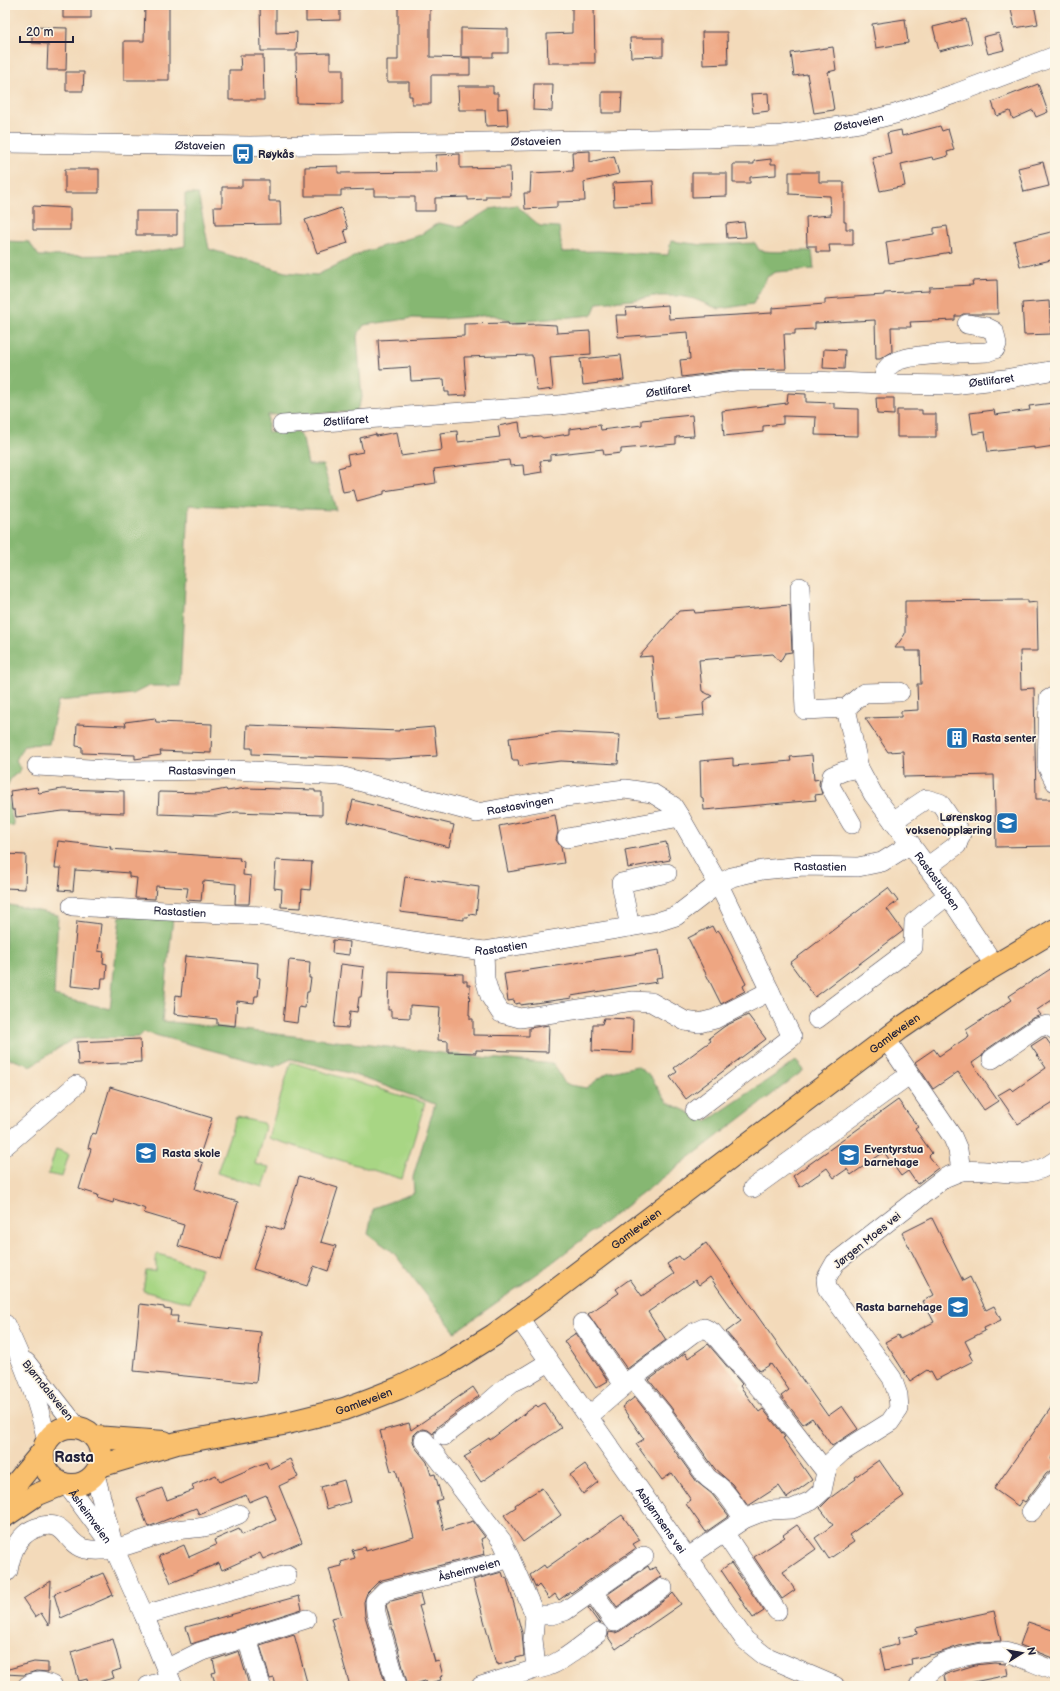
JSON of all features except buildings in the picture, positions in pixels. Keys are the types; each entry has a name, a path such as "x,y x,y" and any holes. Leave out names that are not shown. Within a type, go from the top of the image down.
{"main road":[{"name":"Gamleveien","path":"5,1516 36,1495 65,1484 83,1483 98,1470 177,1443 283,1424 344,1409 399,1388 444,1366 487,1340 519,1318 886,1039 953,992 1055,930"},
{"name":"Gamleveien","path":"5,1496 45,1446 52,1434 68,1426 86,1432 177,1443"},
{"path":"86,1432 101,1451 98,1470"},
{"path":"45,1446 45,1468 50,1475 65,1484"}],"street":[{"name":"Østaveien","path":"5,144 250,146 709,138 782,135 833,128 895,114 957,93 1055,56"},
{"path":"883,384 885,371 893,363 914,357 987,352 995,349 997,344 994,331 986,327 966,324"},
{"name":"Østlifaret","path":"282,425 560,405 735,381 814,381 952,385 1005,379 1055,370"},
{"path":"800,587 805,710 846,708 864,693 900,692"},
{"path":"1055,696 1050,699 1047,766 1055,782"},
{"name":"Rastastubben","path":"846,708 859,768 874,794 948,895 994,966"},
{"name":"Rastasvingen","path":"37,766 125,772 235,770 340,776 477,813 565,797 625,789 652,793 673,806 680,817 719,885 792,1037 694,1111"},
{"path":"852,824 830,786 832,776 844,771 859,768"},
{"path":"893,821 926,800 940,803 962,834 957,845 927,867"},
{"path":"567,838 680,817"},
{"name":"Rastastien","path":"72,906 262,916 484,951 654,923 676,916 732,877 762,870 803,866 858,867 882,862 911,844"},
{"path":"630,927 621,883 667,873"},
{"path":"817,1019 913,947 914,922 948,895"},
{"path":"484,951 485,979 490,996 501,1013 520,1018 633,1000 651,1002 685,1021 699,1023 714,1019 770,991"},
{"path":"992,1059 1037,1028 1047,1025 1055,1030"},
{"path":"886,1039 909,1075 952,1136 958,1150 961,1171"},
{"path":"753,1188 909,1075"},
{"path":"5,1146 76,1085"},
{"name":"Jørgen Moes vei","path":"688,1558 725,1534 744,1519 772,1510 792,1509 811,1501 822,1491 829,1464 842,1452 890,1422 899,1409 898,1394 892,1378 827,1288 827,1274 835,1263 944,1178 961,1171 981,1170 1018,1174 1045,1168 1055,1161"},
{"name":"Asbjørnsens vei","path":"519,1318 745,1640 766,1656 835,1686"},
{"path":"582,1323 628,1381 660,1412 706,1476 722,1489 744,1519"},
{"name":"Bjørndalsveien","path":"5,1324 19,1354 36,1401 45,1446"},
{"path":"589,1416 628,1381 693,1333 704,1328 712,1332 740,1367 773,1404 826,1472"},
{"name":"Bjørndalsveien","path":"19,1354 86,1432"},
{"path":"444,1436 487,1404 511,1383 549,1362"},
{"name":"Åsheimveien","path":"397,1686 376,1613 375,1601 385,1592 510,1558 502,1541 424,1440"},
{"name":"Åsheimveien","path":"98,1470 114,1548 170,1678"},
{"name":"Åsheimveien","path":"65,1484 114,1548"},
{"path":"1031,1512 1054,1485"},
{"path":"8,1571 11,1553 20,1539 35,1528 50,1524 63,1530 75,1544 84,1549 114,1548 172,1531 205,1527 239,1514"},
{"path":"725,1534 778,1611"},
{"path":"536,1614 551,1615 565,1611 644,1556"},
{"path":"510,1558 536,1614 533,1639 536,1669"},
{"path":"144,1615 287,1575"},
{"path":"593,1592 614,1622 663,1588"},
{"path":"148,1686 170,1678 190,1656 306,1619"},
{"path":"481,1686 536,1669 545,1668 558,1662 598,1633"},
{"path":"247,1638 261,1686"},
{"path":"919,1686 927,1675 939,1665 961,1657 992,1652 1008,1653 1055,1671"},
{"path":"27,1686 32,1682 43,1681 53,1686"}],"green space":[{"path":"185,194 198,194 209,249 285,272 317,275 363,252 420,235 438,223 460,227 490,209 516,205 540,226 559,227 562,252 598,251 668,255 671,241 703,245 755,243 759,250 765,251 812,251 814,269 776,272 767,277 753,304 719,309 694,299 679,296 654,296 633,300 597,303 592,315 517,322 493,315 441,319 413,318 364,325 357,336 362,398 356,412 268,415 268,432 296,431 303,439 308,465 323,465 336,510 189,505 180,686 149,686 133,694 58,701 49,744 24,745 16,760 20,771 11,778 5,790 5,241 29,242 39,256 131,254 167,250 185,246"},
{"path":"5,790 14,825 5,826"},
{"path":"5,904 58,915 54,996 110,1009 120,916 173,918 162,1021 505,1060 554,1064 565,1084 586,1088 607,1073 637,1066 651,1077 667,1102 707,1121 796,1061 804,1070 541,1271 455,1332 393,1252 368,1234 373,1208 414,1193 413,1177 435,1104 349,1073 291,1059 274,1067 144,1032 139,1037 73,1039 31,1066 5,1057"},
{"path":"291,1062 425,1103 402,1179 268,1138"},
{"path":"236,1117 263,1123 265,1127 255,1164 270,1167 263,1187 217,1173"},
{"path":"56,1149 69,1154 62,1177 48,1174"},
{"path":"159,1254 201,1268 190,1303 143,1291 146,1271 156,1271 156,1255"}],"place":[{"name":"Røykås","path":"243,154"},
{"name":"Rasta senter","path":"957,738"},
{"name":"Lørenskog voksenopplæring","path":"1007,823"},
{"name":"Rasta skole","path":"146,1153"},
{"name":"Eventyrstua barnehage","path":"849,1155"},
{"name":"Rasta barnehage","path":"958,1307"}],"district":[{"name":"Rasta","path":"74,1457"}]}
